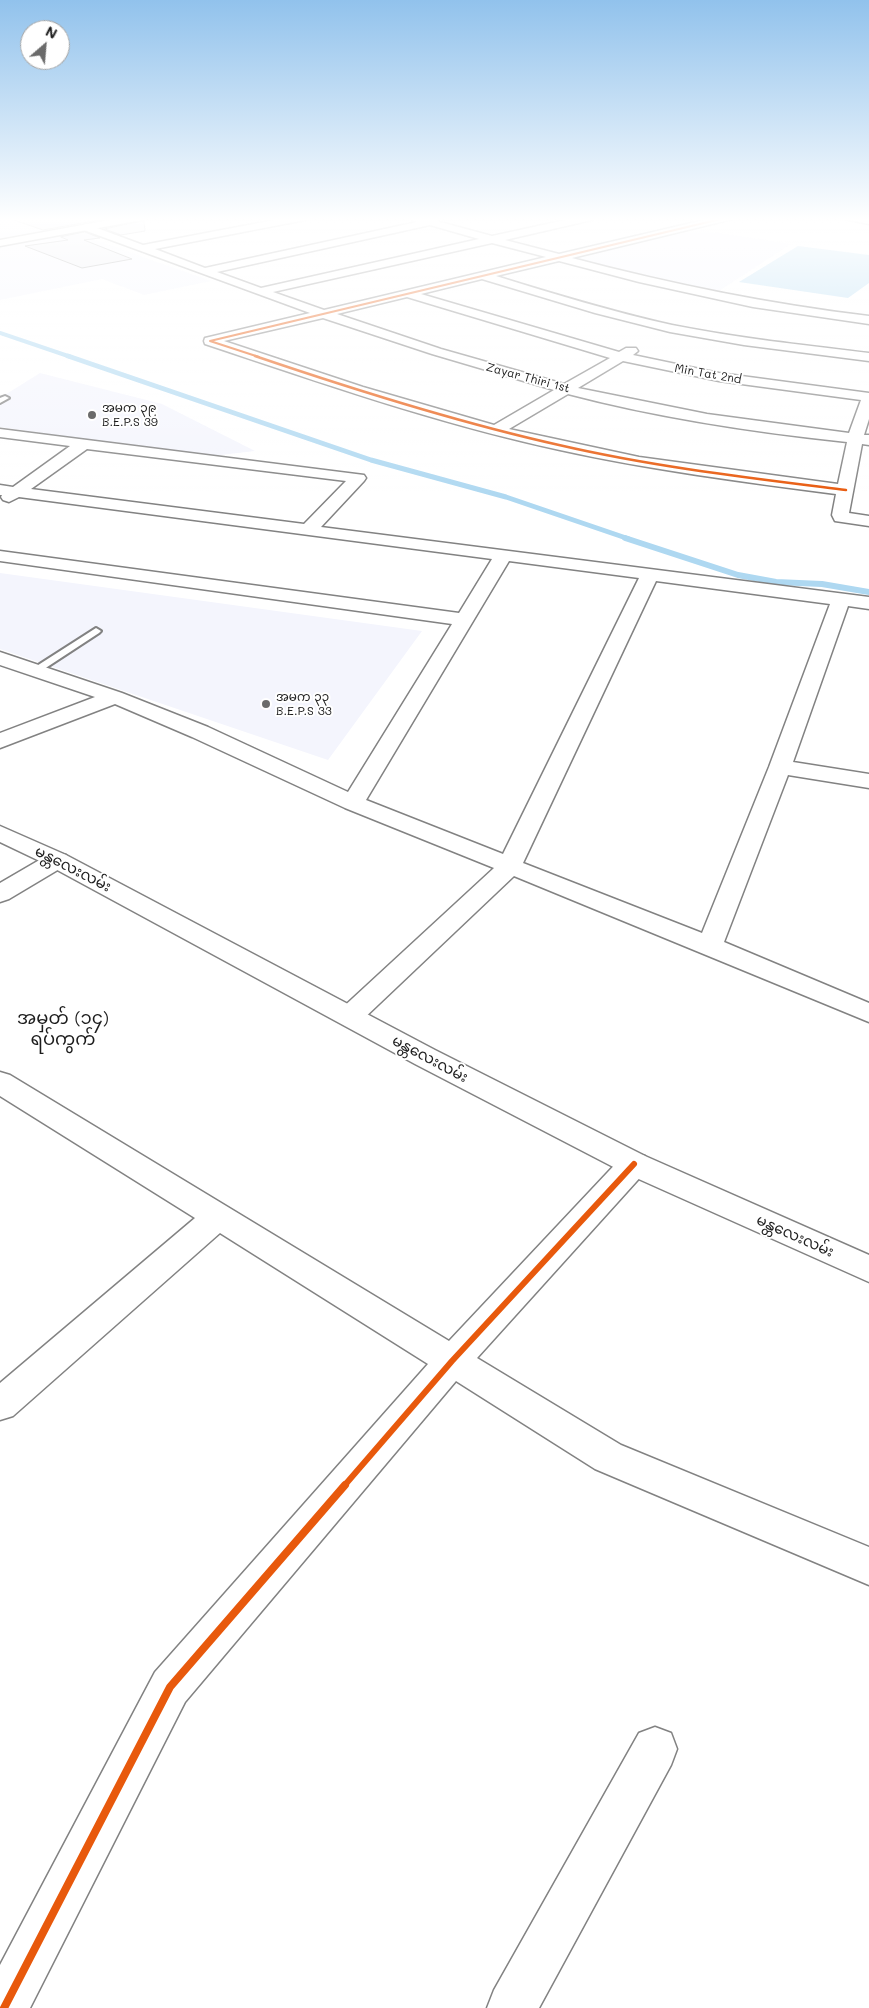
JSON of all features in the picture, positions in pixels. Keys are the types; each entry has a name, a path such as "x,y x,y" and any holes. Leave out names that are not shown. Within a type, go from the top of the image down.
{"street":[{"name":"Zayar Thiri 1st","path":"314,311 428,349 608,400 717,422 862,439"},
{"name":"Min Tat 2nd","path":"337,311 210,341 407,406 496,430"},
{"name":"Min Tat 2nd","path":"463,311 621,357 719,377 869,398"},
{"path":"599,311 671,328 738,341 869,357"},
{"path":"795,311 869,320"},
{"path":"496,430 671,328"},
{"path":"869,398 862,439 840,515 841,517 869,521"},
{"path":"496,430 608,456 704,473 846,490"},
{"path":"0,433 358,478 308,530"},
{"path":"0,504 8,491 85,444"},
{"path":"8,491 869,603"},
{"path":"0,556 465,620"},
{"path":"353,803 503,556"},
{"path":"350,1016 509,867 650,574"},
{"path":"710,946 780,767 841,600"},
{"path":"0,658 115,697 200,732 353,803 710,946 869,1013"},
{"path":"0,741 115,697"},
{"path":"780,767 869,781"},
{"name":"မန္တလေးလမ်း","path":"0,832 57,860 634,1164 869,1269"},
{"path":"0,894 57,860"},
{"path":"6,1093 218,1216 608,1457 869,1566"},
{"path":"4,2008 170,1687 452,1361 634,1164"},
{"path":"0,1405 218,1216"},
{"path":"512,2008 655,1749"}],"lane":[{"path":"37,669 96,631"}],"shaded area":[{"name":"အမက ၃၉ B.E.P.S 39","path":"40,373 162,404 255,451 203,457 0,427 0,398"},
{"name":"အမက ၃၃ B.E.P.S 33","path":"0,573 422,631 328,760 0,649"}],"waterway":[{"path":"0,333 71,357"},
{"path":"68,356 371,460 506,497 629,539"},
{"path":"625,538 738,575 776,582 822,584 869,592"}],"cycle path":[{"path":"337,311 210,341 308,374 458,420 559,445 669,466 846,490"},
{"path":"4,2008 170,1687 452,1361 634,1164"}],"place":[{"name":"အမက ၃၉ B.E.P.S 39","path":"92,415"},
{"name":"အမက ၃၃ B.E.P.S 33","path":"266,704"}],"district":[{"name":"အမှတ် (၁၄) ရပ်ကွက်","path":"63,1028"}]}
